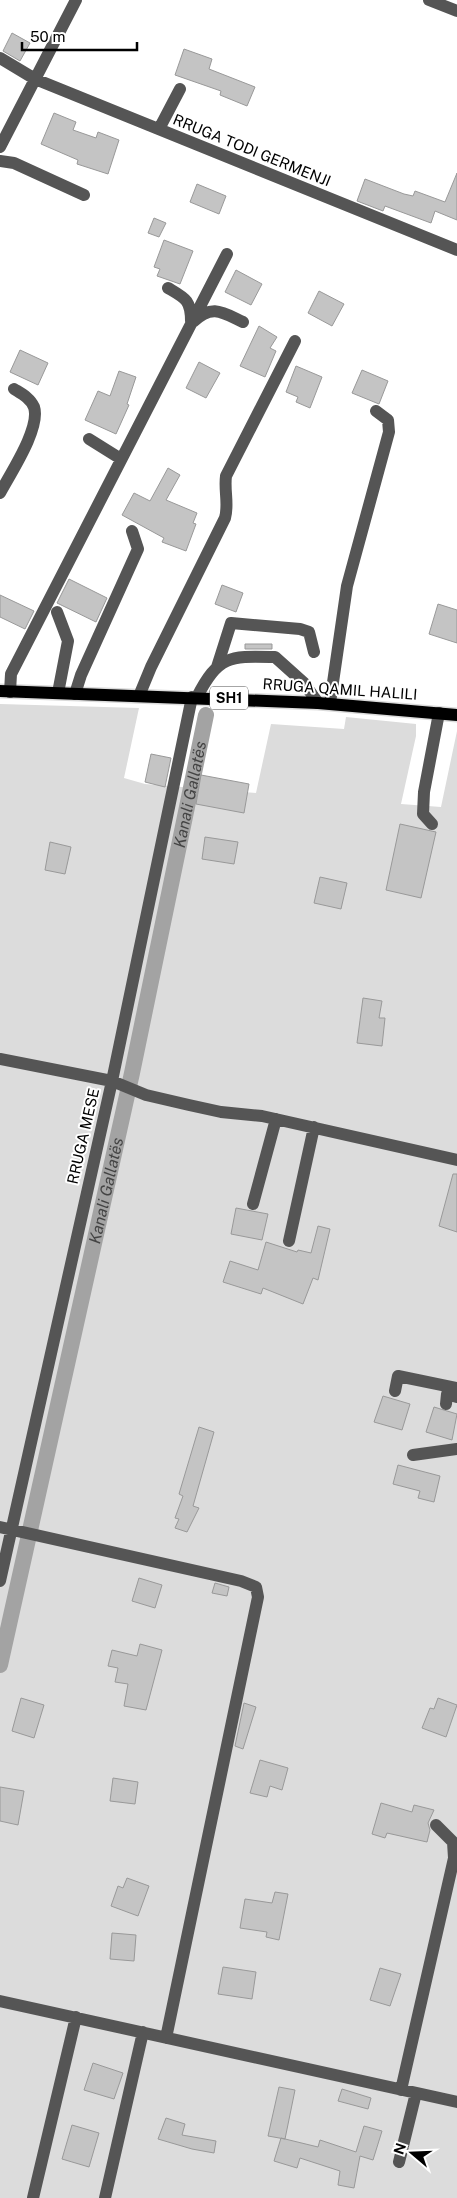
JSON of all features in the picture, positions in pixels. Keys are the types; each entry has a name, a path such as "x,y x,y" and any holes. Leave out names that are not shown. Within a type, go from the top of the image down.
{"main road":[{"name":"RRUGA QAMIL HALILI","path":"5,692 194,697 324,703 457,714"}],"street":[{"path":"0,146 76,0"},
{"path":"429,0 457,11"},
{"name":"RRUGA TODI GERMENJI","path":"0,58 35,79 457,250"},
{"path":"159,129 180,89"},
{"path":"0,161 14,163 84,195"},
{"name":"RRUGA QAMIL HALILI","path":"5,692 12,674 227,254"},
{"path":"168,288 184,298 191,307 191,324"},
{"path":"191,324 202,313 219,311 242,322"},
{"path":"139,696 151,667 225,518 228,507 224,490 226,476 295,341"},
{"path":"0,493 35,425 34,408 29,398 14,389"},
{"path":"324,703 347,586 389,432 388,420 376,410"},
{"path":"89,439 121,459"},
{"path":"75,694 81,675 138,549 132,532"},
{"path":"57,612 68,641 58,693"},
{"path":"217,667 231,623 300,629 309,632 314,652"},
{"path":"217,667 227,659 238,656 275,657 324,703"},
{"name":"RRUGA MESE","path":"0,1580 10,1529 116,1084 194,697 217,667"},
{"path":"432,824 423,814 439,713"},
{"path":"0,1059 116,1084 146,1095 221,1112 276,1119 457,1160"},
{"path":"252,1204 276,1119"},
{"path":"289,1241 314,1127"},
{"path":"395,1391 398,1376 457,1388"},
{"path":"446,1404 447,1394 457,1397"},
{"path":"413,1455 457,1450"},
{"path":"10,1529 241,1581 256,1587 258,1597 166,2038"},
{"path":"402,2090 454,1858 453,1842 436,1825"},
{"path":"0,2001 457,2102"},
{"path":"33,2198 76,2017"},
{"path":"105,2198 143,2032"},
{"path":"399,2162 416,2093"}],"shaded area":[{"path":"0,704 139,708 124,778 145,784 256,793 271,724 344,729 346,717 416,724 416,736 401,804 441,807 457,731 457,2198 0,2198"}],"building":[{"path":"12,33 30,43 20,61 3,51"},
{"path":"184,49 212,59 209,69 255,87 247,106 220,95 221,91 175,75"},
{"path":"54,113 76,122 73,130 96,138 98,132 119,140 108,174 77,164 78,160 41,144"},
{"path":"457,173 457,220 435,211 431,223 385,206 383,211 357,201 365,179 404,194 413,196 415,191 445,202"},
{"path":"197,184 226,196 219,214 190,202"},
{"path":"154,218 166,223 159,237 148,233"},
{"path":"164,240 193,251 180,284 157,276 160,269 154,267"},
{"path":"236,270 262,284 251,305 225,292"},
{"path":"319,291 344,304 332,326 308,313"},
{"path":"259,326 277,337 270,348 276,351 265,377 240,366"},
{"path":"20,350 48,363 38,385 10,372"},
{"path":"199,362 220,373 206,398 186,388"},
{"path":"296,366 322,377 310,408 296,402 298,397 286,392"},
{"path":"362,370 388,381 379,404 352,393"},
{"path":"119,371 136,377 127,404 129,405 116,434 85,420 98,391 110,396"},
{"path":"168,468 180,475 166,500 197,513 193,523 196,524 186,551 162,542 164,538 122,515 134,493 150,501"},
{"path":"69,579 107,598 96,622 57,603"},
{"path":"222,585 243,593 236,612 215,604"},
{"path":"0,595 34,611 25,629 0,617"},
{"path":"438,604 457,610 457,643 429,634"},
{"path":"245,644 272,644 272,649 245,649"},
{"path":"151,754 171,758 165,787 145,782"},
{"path":"201,775 249,784 244,813 196,804"},
{"path":"400,824 436,832 421,898 386,890"},
{"path":"205,837 238,842 234,864 202,859"},
{"path":"50,842 71,847 65,874 45,870"},
{"path":"320,877 347,883 341,909 314,903"},
{"path":"363,998 382,1001 379,1018 385,1018 382,1046 357,1043"},
{"path":"453,1174 457,1174 457,1232 439,1226"},
{"path":"236,1208 268,1214 262,1240 231,1234"},
{"path":"318,1226 330,1229 318,1280 313,1278 303,1304 263,1288 261,1294 223,1282 230,1261 258,1270 266,1242 297,1252 298,1250 311,1253"},
{"path":"383,1396 410,1404 402,1430 374,1422"},
{"path":"434,1407 457,1414 452,1440 426,1432"},
{"path":"199,1427 214,1432 193,1506 199,1508 187,1532 175,1528 179,1519 175,1518 183,1496 179,1494"},
{"path":"398,1465 440,1476 434,1502 418,1498 420,1491 393,1484"},
{"path":"139,1578 162,1585 155,1608 132,1601"},
{"path":"215,1583 229,1587 227,1596 212,1593"},
{"path":"140,1644 162,1650 146,1710 124,1706 128,1684 115,1682 118,1668 108,1666 112,1650 137,1656"},
{"path":"21,1698 44,1705 34,1738 12,1731"},
{"path":"438,1698 457,1705 446,1737 422,1728 430,1708 434,1709"},
{"path":"244,1703 256,1707 243,1749 235,1746"},
{"path":"260,1760 288,1768 282,1790 270,1786 267,1797 250,1793"},
{"path":"113,1778 138,1782 135,1804 110,1801"},
{"path":"0,1787 24,1791 18,1825 0,1821"},
{"path":"381,1803 412,1812 414,1805 434,1810 428,1823 430,1830 427,1842 387,1833 385,1838 372,1834"},
{"path":"127,1878 149,1886 138,1916 111,1906 118,1886 123,1888"},
{"path":"275,1892 288,1894 279,1940 266,1937 267,1932 240,1928 245,1899 272,1903"},
{"path":"112,1933 136,1935 134,1961 110,1959"},
{"path":"223,1967 256,1972 252,1999 218,1994"},
{"path":"380,1968 401,1974 390,2006 370,2000"},
{"path":"93,2063 123,2073 114,2099 84,2090"},
{"path":"279,2087 295,2090 285,2139 268,2136"},
{"path":"342,2089 371,2098 368,2109 338,2101"},
{"path":"166,2118 185,2124 182,2135 216,2141 214,2153 158,2139"},
{"path":"72,2125 99,2133 89,2167 62,2159"},
{"path":"364,2126 382,2131 373,2160 360,2156 354,2188 338,2185 340,2171 300,2158 297,2168 274,2161 281,2138 318,2147 320,2140 356,2152"}],"waterway":[{"name":"Kanali Gallatës","path":"0,1665 132,1073 206,715"}]}
